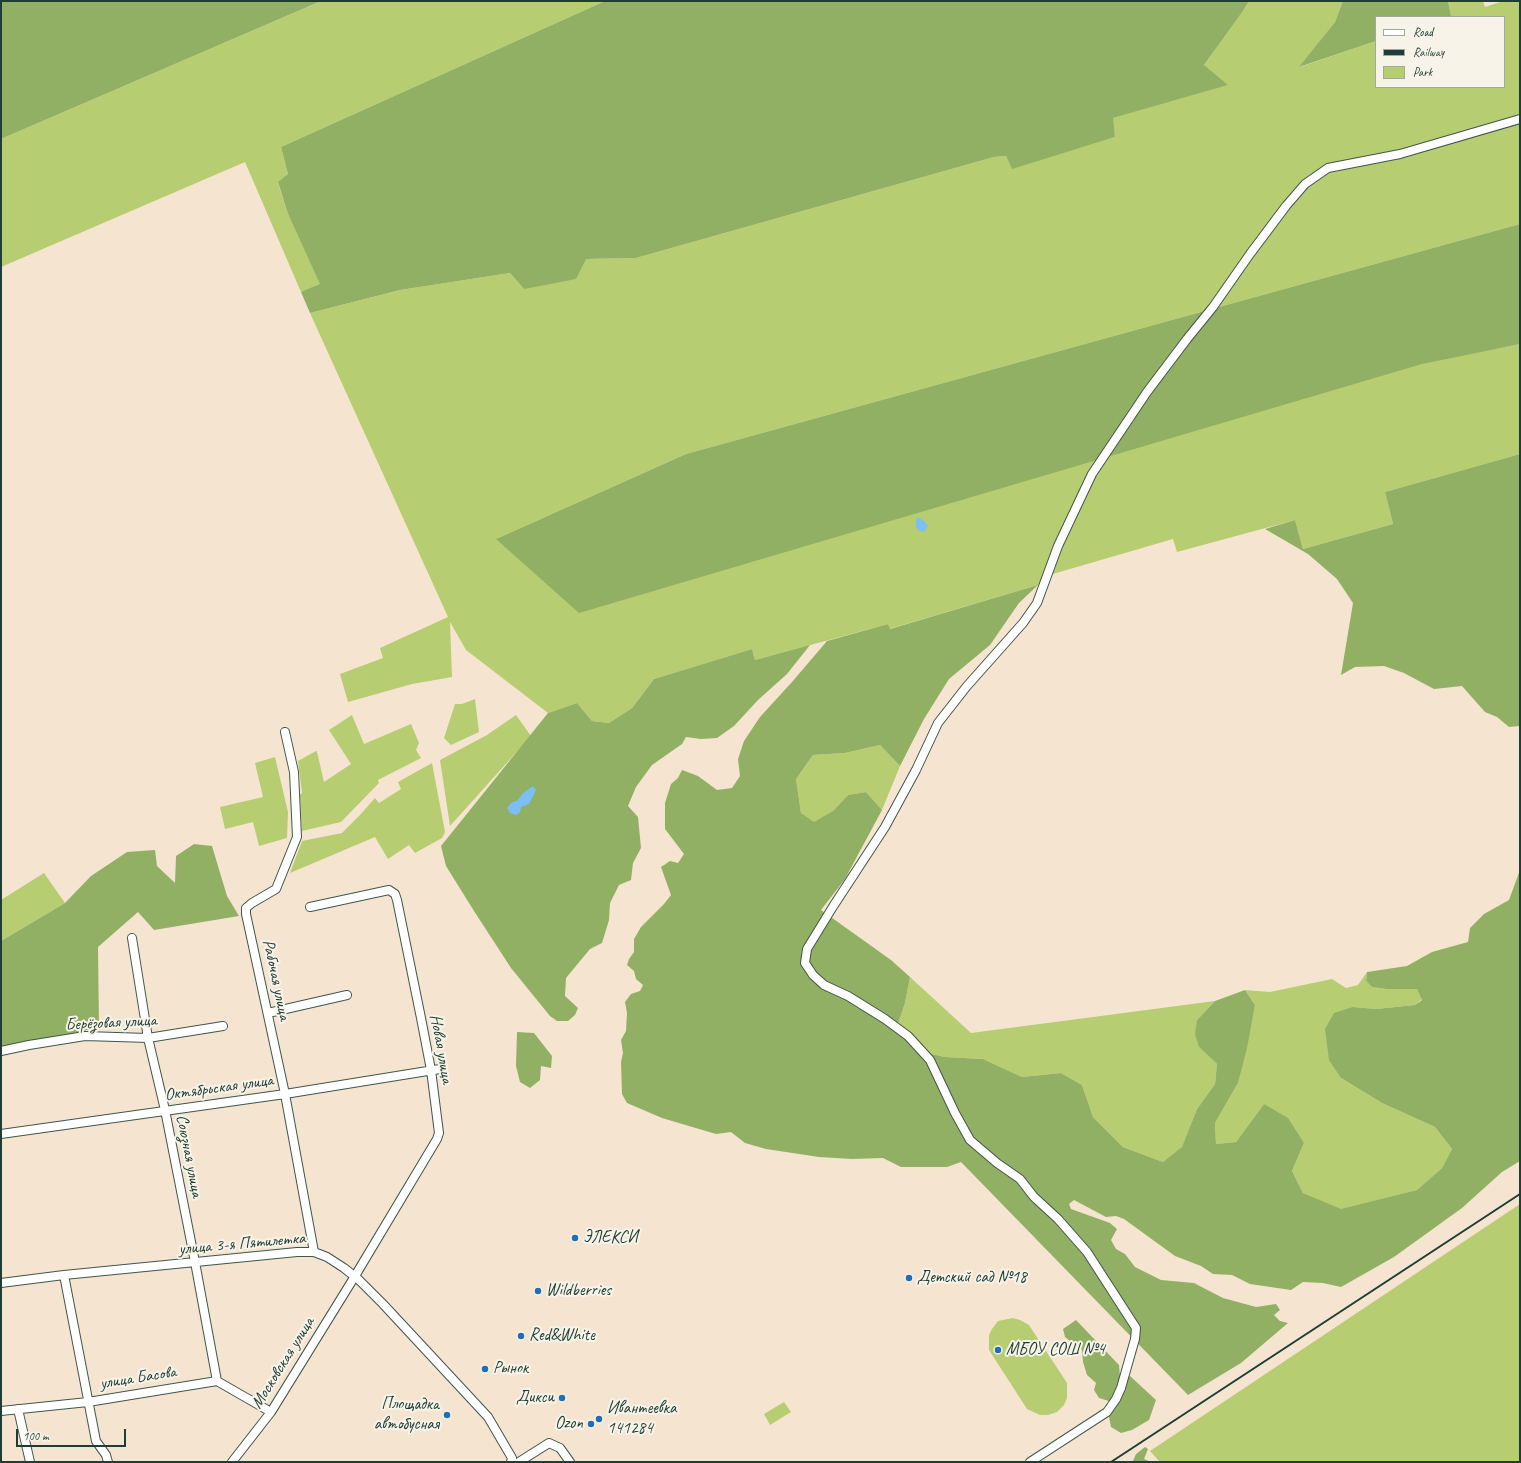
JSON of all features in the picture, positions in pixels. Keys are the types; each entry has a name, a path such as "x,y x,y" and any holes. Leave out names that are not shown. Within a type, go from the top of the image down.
{"street":[{"path":"1030,1462 1107,1412 1116,1399 1135,1339 1136,1328 1087,1252 1058,1219 1034,1197 1020,1179 997,1163 970,1140 955,1113 930,1060 908,1036 885,1019 848,996 824,985 813,975 805,963 807,949 885,828 916,770 938,723 967,686 1023,623 1037,603 1058,546 1092,474 1147,392 1186,340 1214,307 1250,254 1286,206 1305,184 1328,168 1400,154 1520,119"},
{"name":"Рабочая улица","path":"285,732 294,772 297,837 276,889 252,903 246,908 246,914 285,1094 314,1252"},
{"name":"Новая улица","path":"310,907 389,890 395,894 431,1070 439,1127 437,1139 355,1276"},
{"name":"Союзная улица","path":"132,938 148,1038 165,1110 217,1381"},
{"path":"268,1013 347,995"},
{"name":"Берёзовая улица","path":"1,1051 85,1036 148,1038 223,1026"},
{"name":"Октябрьская улица","path":"1,1134 285,1094 440,1069"},
{"name":"улица 3-я Пятилетка","path":"1,1283 195,1262 296,1252 314,1252 327,1257 355,1276 383,1304 488,1417 512,1458 511,1462"},
{"path":"64,1275 96,1441 106,1455 108,1462"},
{"name":"Московская улица","path":"232,1462 271,1412 355,1276"},
{"path":"217,1381 271,1412"},
{"name":"улица Басова","path":"1,1411 88,1402 217,1381"},
{"path":"18,1409 30,1462"},
{"path":"519,1462 550,1443 560,1448 570,1462"}],"green space":[{"path":"1,1 321,1 1,139"},
{"path":"321,1 605,1 281,147 288,174 278,183 288,214 321,285 301,292 245,162 1,267 1,139"},
{"path":"605,1 1249,1 1204,65 1228,85 1113,118 1115,137 1012,169 1006,156 994,157 636,258 586,259 576,279 524,289 510,273 400,290 310,313 301,292 320,284 288,214 278,182 288,174 281,147"},
{"path":"1249,1 1343,1 1335,22 1300,67 1375,41 1375,88 1505,88 1505,16 1451,16 1448,1 1483,1 1485,7 1503,1 1520,1 1520,224 686,454 496,539 1520,344 1520,454 1385,492 1393,524 1303,549 1295,520 1177,552 1173,539 1046,576 1038,585 889,629 888,624 755,660 752,649 654,679 632,708 609,723 592,721 577,703 548,713 466,650 450,622 452,677 412,684 348,702 340,674 383,658 380,648 448,617 310,313 400,290 510,273 524,289 586,259 636,258 994,157 1006,156 1012,168 1115,137 1112,118 1227,85 1204,65"},
{"path":"1343,1 1448,1 1451,16 1375,16 1375,41 1299,67 1335,22"},
{"path":"1520,224 1520,344 1422,364 579,613 496,539 686,454"},
{"path":"1520,454 1520,726 1509,727 1497,717 1485,712 1462,686 1434,689 1404,673 1384,666 1355,667 1341,675 1353,603 1337,579 1308,554 1265,529 1295,520 1303,549 1393,524 1385,492"},
{"path":"1038,585 1019,603 990,645 949,679 924,719 900,766 880,745 845,753 813,755 796,779 801,813 814,822 833,811 848,795 866,792 882,810 845,879 821,910 891,960 910,977 905,1003 897,1027 923,1052 945,1057 983,1059 1022,1077 1061,1073 1082,1085 1093,1117 1123,1147 1163,1162 1182,1147 1197,1109 1215,1084 1217,1064 1199,1047 1195,1034 1197,1020 1215,1001 1245,990 1255,1005 1247,1048 1238,1083 1215,1123 1216,1144 1236,1142 1264,1104 1288,1118 1304,1143 1292,1171 1303,1193 1341,1209 1417,1190 1442,1168 1452,1149 1435,1127 1382,1103 1341,1078 1329,1060 1325,1029 1334,1013 1353,1007 1376,1009 1415,1005 1422,1000 1417,989 1386,989 1372,987 1366,981 1367,972 1407,966 1432,952 1468,942 1470,928 1484,914 1509,900 1520,870 1520,1161 1502,1172 1462,1208 1394,1257 1341,1287 1323,1283 1303,1282 1291,1290 1250,1284 1232,1275 1213,1274 1201,1266 1175,1256 1124,1219 1116,1216 1106,1217 1074,1200 1069,1204 1071,1209 1110,1223 1117,1229 1111,1240 1116,1249 1125,1254 1135,1267 1161,1280 1194,1283 1223,1298 1256,1307 1276,1304 1280,1310 1274,1315 1280,1321 1288,1323 1241,1363 1188,1395 961,1162 947,1167 901,1167 883,1158 852,1159 819,1157 766,1149 745,1143 731,1132 716,1134 662,1118 627,1103 622,1094 621,1062 623,1053 621,1040 626,1031 627,1013 625,1002 631,994 640,991 643,985 636,979 634,971 627,965 634,952 634,939 641,927 671,895 661,867 670,861 678,863 684,854 665,829 665,803 671,784 678,778 682,770 698,776 717,790 732,788 740,776 738,759 744,741 760,717 827,641 888,624 890,629"},
{"path":"810,645 787,674 758,700 734,726 717,738 701,739 686,737 682,744 652,765 636,787 628,806 638,817 641,848 633,863 631,880 619,885 610,903 609,920 602,943 590,949 566,978 565,996 578,1008 575,1015 568,1021 557,1021 550,1016 511,968 446,866 441,846 548,713 577,703 592,721 609,723 632,708 654,679 752,649 755,660"},
{"path":"475,699 479,732 451,745 444,738 455,704 462,704"},
{"path":"352,715 364,744 411,724 419,743 416,750 421,758 378,780 379,783 341,822 302,831 300,795 302,793 298,761 316,751 324,782 351,764 329,730"},
{"path":"516,715 531,736 450,826 440,760 487,735"},
{"path":"880,745 900,766 882,810 866,792 848,795 833,811 814,823 801,813 796,779 813,755 845,753"},
{"path":"275,757 288,812 287,838 259,846 253,822 225,829 220,807 263,797 255,763"},
{"path":"432,763 445,832 442,838 415,853 409,845 388,859 375,837 290,873 302,841 342,833 375,798 379,803 401,789 398,782"},
{"path":"194,844 212,846 227,896 239,916 154,930 138,912 98,947 99,1027 1,1051 1,941 65,903 91,876 127,852 155,850 157,866 175,883 176,856"},
{"path":"44,873 65,903 1,941 1,900"},
{"path":"1367,972 1366,981 1372,987 1386,989 1417,989 1422,999 1415,1005 1376,1009 1353,1007 1341,1078 1382,1103 1435,1127 1452,1149 1442,1168 1417,1190 1341,1210 1303,1193 1292,1171 1304,1143 1264,1104 1236,1142 1216,1144 1215,1123 1238,1083 1255,1005 1245,990 1270,992 1332,979 1346,988 1358,985"},
{"path":"910,977 971,1033 1215,1001 1197,1020 1199,1047 1217,1064 1215,1084 1197,1109 1182,1148 1163,1162 1123,1147 1093,1117 1082,1085 1061,1073 1022,1077 983,1059 945,1057 923,1052 897,1027 905,1003"},
{"path":"517,1032 534,1033 552,1056 551,1068 541,1066 540,1080 530,1088 520,1082 516,1066"},
{"path":"1520,1204 1520,1462 1160,1462 1150,1451"},
{"path":"1013,1318 1029,1325 1067,1383 1067,1398 1064,1405 1057,1412 1048,1415 1040,1415 1027,1409 989,1350 989,1335 998,1321"},
{"path":"1076,1320 1119,1365 1120,1376 1130,1376 1156,1400 1149,1420 1132,1430 1121,1433 1111,1427 1109,1417 1112,1402 1099,1398 1094,1390 1096,1383 1087,1375 1083,1362 1082,1350 1065,1337 1063,1329"},
{"path":"784,1402 791,1412 770,1425 764,1414"},
{"path":"1145,1447 1148,1449 1144,1459 1151,1462 1126,1462 1133,1461 1136,1454"}],"water":[{"path":"918,517 928,526 924,532 918,530 916,527 916,519"},
{"path":"533,786 536,790 529,804 521,807 520,812 516,815 510,813 507,808 511,803 518,800 523,793"}],"railway":[{"path":"1111,1462 1520,1194"}],"place":[{"name":"ЭЛЕКСИ","path":"575,1238"},
{"name":"Детский сад №18","path":"909,1278"},
{"name":"Wildberries","path":"538,1291"},
{"name":"Red&White","path":"521,1336"},
{"name":"МБОУ СОШ №4","path":"998,1350"},
{"name":"Рынок","path":"485,1369"},
{"name":"Дикси","path":"562,1398"},
{"name":"Площадка автобусная","path":"447,1415"},
{"name":"Ивантеевка 141284","path":"599,1419"},
{"name":"Ozon","path":"591,1424"}]}
